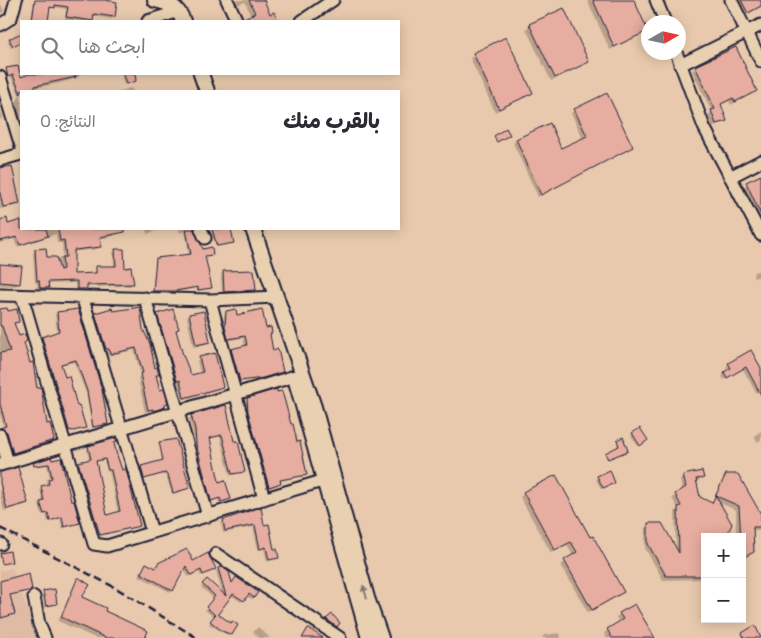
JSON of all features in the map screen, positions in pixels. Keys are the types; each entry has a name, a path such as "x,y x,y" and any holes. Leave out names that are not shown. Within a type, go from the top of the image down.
{"main road":[{"path":"159,0 172,17"},
{"path":"159,0 176,9 182,20"},
{"path":"192,75 197,90"},
{"path":"201,75 207,90"},
{"path":"244,230 314,407 328,479 368,638"},
{"path":"254,230 295,376 381,638"}],"street":[{"path":"0,25 11,18 16,0"},
{"path":"227,0 237,20"},
{"path":"303,20 333,0"},
{"path":"656,0 662,15"},
{"path":"731,0 761,61"},
{"path":"154,20 172,17"},
{"path":"680,65 761,25"},
{"path":"678,60 704,127 761,235"},
{"path":"0,77 20,152 0,160"},
{"path":"730,177 761,161"},
{"path":"0,295 83,299 210,300 272,297"},
{"path":"22,296 94,544 107,546 328,479"},
{"path":"145,298 208,516"},
{"path":"83,299 152,532"},
{"path":"210,300 264,499"},
{"path":"0,435 4,464 295,376"},
{"path":"216,554 340,638"},
{"path":"34,597 39,624 45,638"}],"shaded area":[{"path":"12,568 38,638 0,638 0,571"}],"building":[{"path":"35,0 105,0 117,2 115,17 94,14 93,20 86,20 66,17 68,7 55,5 55,8 50,7 48,20 32,20"},
{"path":"249,0 264,0 270,14 274,12 278,20 244,20 244,18 255,13"},
{"path":"593,0 634,0 641,16 641,34 614,47"},
{"path":"741,0 761,0 761,6 748,13"},
{"path":"564,8 589,62 555,78 529,24"},
{"path":"20,34 20,42 13,46 9,39"},
{"path":"506,37 533,93 499,109 473,53"},
{"path":"736,47 757,91 735,102 733,98 721,104 727,121 716,124 711,110 715,109 695,66"},
{"path":"18,66 21,77 26,75 75,75 76,77 35,86 35,88 20,90 20,92 13,75 8,77 6,68"},
{"path":"123,75 135,75 136,81 126,84"},
{"path":"607,93 633,147 541,195 516,139 550,123 561,148 587,136 574,109"},
{"path":"506,128 510,135 497,142 494,136"},
{"path":"12,166 20,204 3,207 0,193 0,168"},
{"path":"761,175 761,215 746,182"},
{"path":"7,218 8,224 20,220 20,230 46,230 48,236 20,245 17,237 0,241 0,220"},
{"path":"58,230 125,230 125,232 100,237 101,247 74,250 74,274 96,273 96,266 116,266 115,249 124,249 125,268 131,267 134,284 87,285 87,289 77,289 77,281 48,282 49,288 40,288 39,280 37,281 35,249 46,248 47,257 56,257 60,270 63,269 62,257 66,257 64,240 60,241"},
{"path":"186,230 194,230 203,249 212,247 213,255 205,256 212,288 198,290 198,287 175,291 153,291 156,258 191,254"},
{"path":"212,230 231,230 234,243 217,246"},
{"path":"0,264 22,266 20,284 0,282"},
{"path":"254,270 256,290 224,292 223,271"},
{"path":"140,307 143,329 150,344 155,368 157,367 159,375 156,375 160,390 164,389 168,403 165,404 165,407 153,411 153,409 148,410 140,374 143,373 136,348 110,354 109,349 106,349 95,313 112,308 113,311"},
{"path":"7,308 8,311 17,309 19,322 14,323 19,336 25,334 27,341 24,343 30,363 33,362 37,388 41,387 47,424 50,423 54,440 13,453 7,432 0,428 6,426 0,404 0,353 10,351 2,326 0,326 0,309"},
{"path":"78,309 102,390 108,424 93,427 87,391 76,360 61,364 65,377 69,376 77,406 79,405 86,428 73,431 69,430 42,337 59,331 57,312"},
{"path":"173,309 179,329 176,330 191,375 203,372 199,357 215,353 223,387 184,398 180,380 177,381 157,314"},
{"path":"236,309 237,315 262,309 266,328 271,327 272,333 270,334 273,351 278,349 283,372 263,378 240,381 231,349 247,345 245,336 228,339 225,327 226,311"},
{"path":"204,311 210,342 196,345 189,314"},
{"path":"751,350 761,368 761,395 746,367 727,378 724,372 731,368 728,363"},
{"path":"277,389 277,392 282,391 297,442 300,441 307,475 280,480 281,483 269,487 248,412 247,398"},
{"path":"226,405 234,441 238,441 245,472 232,474 222,435 210,438 219,482 225,480 231,499 221,502 220,498 211,501 196,444 195,429 191,415"},
{"path":"640,428 648,440 640,446 632,433"},
{"path":"623,437 628,451 608,459 605,453 619,446 617,440"},
{"path":"116,438 117,442 114,443 116,452 122,470 126,469 140,526 100,535 78,462 91,459 88,446","holes":["105,459 108,470 111,470 120,511 107,515 96,461"]},
{"path":"176,439 190,488 173,493 168,475 165,473 144,479 141,466 163,460 159,442"},
{"path":"51,457 52,460 61,458 71,501 74,501 80,523 64,527 62,517 50,521 48,513 44,514 40,502 44,501 41,486 49,484 48,479 52,478 49,464 34,466 33,463"},
{"path":"18,467 28,503 7,509 0,483 0,472"},
{"path":"610,470 615,483 603,488 597,476"},
{"path":"702,471 704,478 696,479 700,497 712,503 726,474 738,474 761,514 761,527 753,527 754,552 746,556 746,533 741,533 739,506 716,496 732,524 728,533 701,533 701,576 666,576 648,544 648,523 662,523 679,553 678,507 681,506 675,494 686,487 683,475"},
{"path":"556,475 590,537 593,536 624,592 592,610 564,560 577,552 571,542 555,550 523,492"},
{"path":"261,507 264,525 269,524 274,549 277,549 279,558 269,560 266,547 260,549 255,525 225,531 223,520"},
{"path":"187,549 193,561 208,553 216,569 203,575 201,570 191,575 186,566 173,591 141,573 146,563 156,568 158,563"},
{"path":"10,551 12,562 2,564 0,553"},
{"path":"222,567 229,572 232,583 236,577 258,592 254,598 249,594 244,601 233,594 218,614 231,623 232,621 238,625 232,635 222,631 210,621 215,615 206,607 215,596 202,584 207,579 226,596 218,568"},
{"path":"29,573 32,590 10,595 15,614 1,618 0,581"},
{"path":"78,577 90,585 82,597 106,608 105,611 148,631 145,638 106,638 61,617"},
{"path":"55,589 57,604 46,606 43,591"},
{"path":"635,604 655,638 612,638 607,629 623,619 619,613"},
{"path":"332,614 340,623 337,627 326,619"},
{"path":"755,625 761,638 744,638 742,633"},
{"path":"308,628 323,638 302,638"}],"railway":[{"path":"0,528 116,588 197,638"}]}
